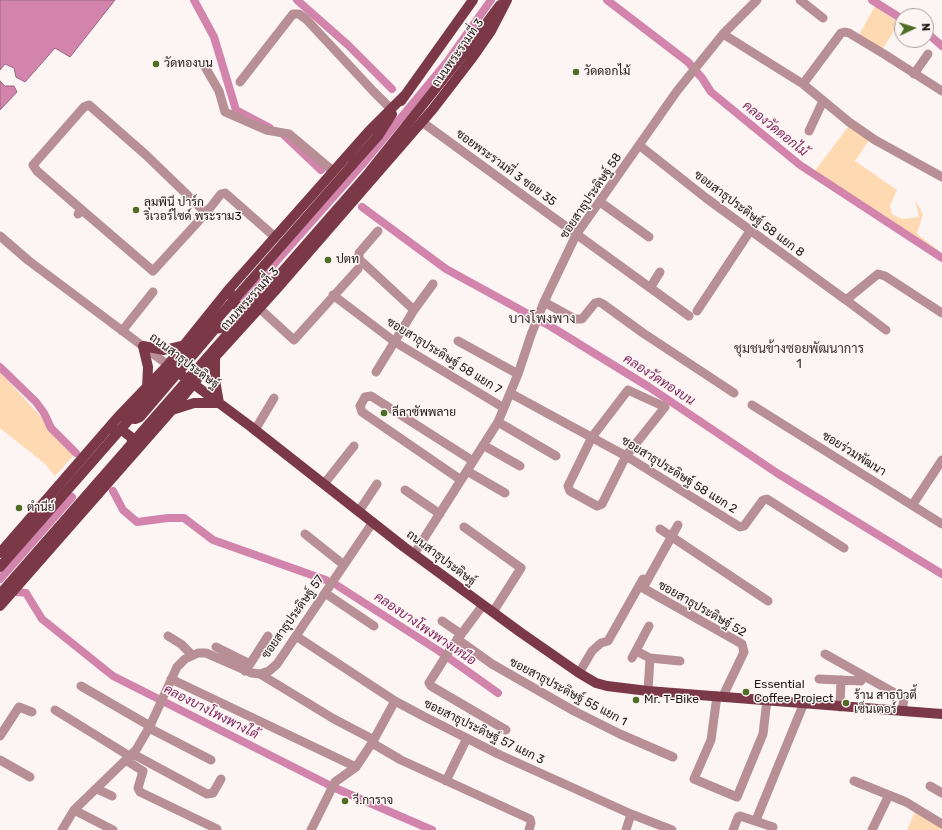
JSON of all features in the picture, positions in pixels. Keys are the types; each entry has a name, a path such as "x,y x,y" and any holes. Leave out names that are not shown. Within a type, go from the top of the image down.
{"main road":[{"name":"ถนนพระรามที่ 3","path":"0,568 378,136 404,96 473,0"},
{"name":"ถนนพระรามที่ 3","path":"2,600 370,170 464,53 504,0"},
{"name":"ถนนพระรามที่ 3","path":"2,600 25,577 172,410 215,357 422,122 473,57 491,31 507,0"},
{"name":"ถนนพระรามที่ 3","path":"0,553 105,431 168,365 230,288 333,171 404,96"},
{"path":"230,288 233,300 242,310 258,309"},
{"path":"118,417 135,419 140,417 215,329 225,327 239,330"},
{"path":"147,388 148,367 143,346 164,350 185,345"},
{"path":"172,410 194,402 219,403 215,380 215,357"},
{"name":"ถนนสาธุประดิษฐ์","path":"168,365 255,430 414,554 580,674 607,686 648,691 942,714"},
{"path":"105,431 116,429 123,430 131,437 134,453"}],"street":[{"name":"ซอยสาธุประดิษฐ์ 58","path":"414,554 498,422 518,374 530,335 576,235 695,68 723,34 757,0"},
{"path":"800,0 823,18"},
{"path":"240,82 293,14 299,14 306,19 391,109"},
{"path":"803,84 841,33 845,32 854,36 942,91"},
{"path":"723,34 803,84 823,102 875,140 942,177"},
{"path":"914,74 928,54"},
{"path":"204,65 219,91 225,112 261,128 272,131 283,131 333,171"},
{"path":"809,131 823,102"},
{"path":"206,213 146,155 89,105 84,107 33,165 37,171 80,212 153,271 206,213 221,194 225,193 275,237"},
{"name":"ซอยพระรามที่ 3 ซอย 35","path":"422,122 650,288 693,313 750,231"},
{"name":"ซอยสาธุประดิษฐ์ 58 แยก 8","path":"639,145 750,231 886,330"},
{"path":"600,202 649,237"},
{"path":"378,231 358,253 359,259 414,310"},
{"name":"ถนนสาธุประดิษฐ์","path":"0,236 30,261 168,365"},
{"path":"258,309 294,340 358,269"},
{"path":"650,288 660,272"},
{"path":"846,300 878,274 886,276 942,313"},
{"path":"376,372 414,310 433,284"},
{"path":"122,331 153,292"},
{"name":"ซอยสาธุประดิษฐ์ 58 แยก 7","path":"333,295 395,342 504,408"},
{"path":"544,302 575,318 582,319 595,303 599,302 734,393"},
{"path":"458,341 518,374"},
{"path":"628,390 665,407 626,456 602,504 597,506 568,489 592,437 628,390"},
{"name":"ซอยสาธุประดิษฐ์ 58 แยก 2","path":"510,393 626,456 740,527 744,526 763,500 767,499 844,548"},
{"path":"461,480 362,412 360,406 365,397 371,396 473,461"},
{"path":"255,430 274,398"},
{"name":"ซอยร่วมพัฒนา","path":"752,405 913,504 942,524"},
{"path":"498,422 556,456"},
{"path":"483,445 520,466"},
{"path":"324,484 354,446"},
{"path":"913,504 942,460"},
{"path":"467,471 505,493"},
{"path":"359,511 377,484"},
{"path":"405,490 440,514"},
{"name":"ซอยสาธุประดิษฐ์ 57","path":"192,655 206,654 248,668 260,674 269,671 277,664 373,522"},
{"name":"ซอยสาธุประดิษฐ์ 52","path":"678,525 643,588 742,644 744,652 720,696"},
{"path":"464,527 523,564 493,612"},
{"path":"660,528 768,601"},
{"path":"305,534 344,565"},
{"path":"580,674 592,652 600,643 608,641 654,560"},
{"path":"325,593 374,626"},
{"path":"483,605 444,658 430,680 431,686 506,730"},
{"name":"ซอยสาธุประดิษฐ์ 55 แยก 1","path":"442,621 492,664 574,711 620,734 673,757"},
{"path":"649,626 634,654 650,658 680,661"},
{"path":"62,830 74,810 130,757 150,727 177,667 185,659 192,655 181,644 168,636"},
{"path":"216,648 248,668 268,636"},
{"name":"ซอยสาธุประดิษฐ์ 57 แยก 3","path":"296,636 395,701 467,738 631,814 672,830"},
{"path":"825,654 900,696 904,699 902,711"},
{"path":"648,691 650,658"},
{"path":"260,674 401,760 530,819 531,823 528,830"},
{"path":"819,678 861,681"},
{"path":"171,679 356,767"},
{"path":"840,707 841,680"},
{"path":"81,686 150,727 211,760"},
{"path":"720,696 711,740 694,780 737,797 763,734 767,700"},
{"path":"311,830 333,786 356,767 373,742 395,701"},
{"path":"756,820 804,703"},
{"path":"0,736 19,707 32,712"},
{"path":"55,710 130,757 207,794 213,793 221,778"},
{"path":"446,780 467,738"},
{"path":"130,757 143,771 138,788 140,792 217,829"},
{"path":"0,760 30,777"},
{"path":"854,781 906,802 942,824"},
{"path":"930,786 942,793"},
{"path":"97,789 112,796"},
{"path":"872,830 889,795"},
{"path":"74,810 113,830"},
{"path":"626,830 631,814"},
{"path":"733,830 738,816 756,820 774,828"}],"shaded area":[{"path":"0,0 115,0 70,57 55,48 25,82 16,77 14,68 5,64 0,70"},
{"path":"875,6 894,19 894,31 882,50 859,35"},
{"path":"0,81 5,86 14,86 17,92 0,110"},
{"path":"848,127 869,140 855,161 897,190 890,206 892,214 902,219 919,217 915,200 923,214 917,234 942,253 942,260 814,172"},
{"path":"0,372 75,454 55,476 44,463 0,428"},
{"path":"915,811 942,827 942,830 907,830"}],"waterway":[{"name":"คลองวัดทองบน","path":"194,0 214,37 236,110 270,128"},
{"path":"297,0 348,45 392,89"},
{"path":"242,300 366,160 447,62 491,0"},
{"name":"คลองวัดดอกไม้","path":"607,0 688,62 702,78 711,92 800,165 942,258"},
{"path":"872,0 894,14"},
{"path":"934,39 942,46"},
{"name":"คลองวัดทองบน","path":"284,135 321,170"},
{"name":"คลองวัดทองบน","path":"362,207 446,269 550,326 649,387 777,473 942,574"},
{"name":"คลองบางโพงพางเหนือ","path":"0,367 36,402 44,413 51,428 76,453"},
{"name":"คลองบางโพงพางเหนือ","path":"113,491 123,510 137,522 168,518 184,518 213,540 326,580"},
{"path":"0,579 72,497"},
{"name":"คลองบางโพงพางเหนือ","path":"338,586 439,651 498,693"},
{"name":"คลองบางโพงพางใต้","path":"9,591 26,593 42,619 113,676 335,788 432,830"}],"place":[{"name":"วัดทองบน","path":"156,64"},
{"name":"วัดดอกไม้","path":"576,72"},
{"name":"ลุมพินี ปาร์ก ริเวอร์ไซด์ พระราม3","path":"136,210"},
{"name":"ปตท","path":"328,260"},
{"name":"ลีลาซัพพลาย","path":"384,413"},
{"name":"ตำนีย์","path":"19,508"},
{"name":"Essential Coffee Project","path":"746,692"},
{"name":"Mr. T-Bike","path":"636,700"},
{"name":"ร้าน สาธุบิวตี้ เซ็นเตอร์","path":"846,703"},
{"name":"วี.การาจ","path":"345,801"}],"district":[{"name":"บางโพงพาง","path":"542,319"},
{"name":"ชุมชนข้างซอยพัฒนาการ 1","path":"799,356"}]}
